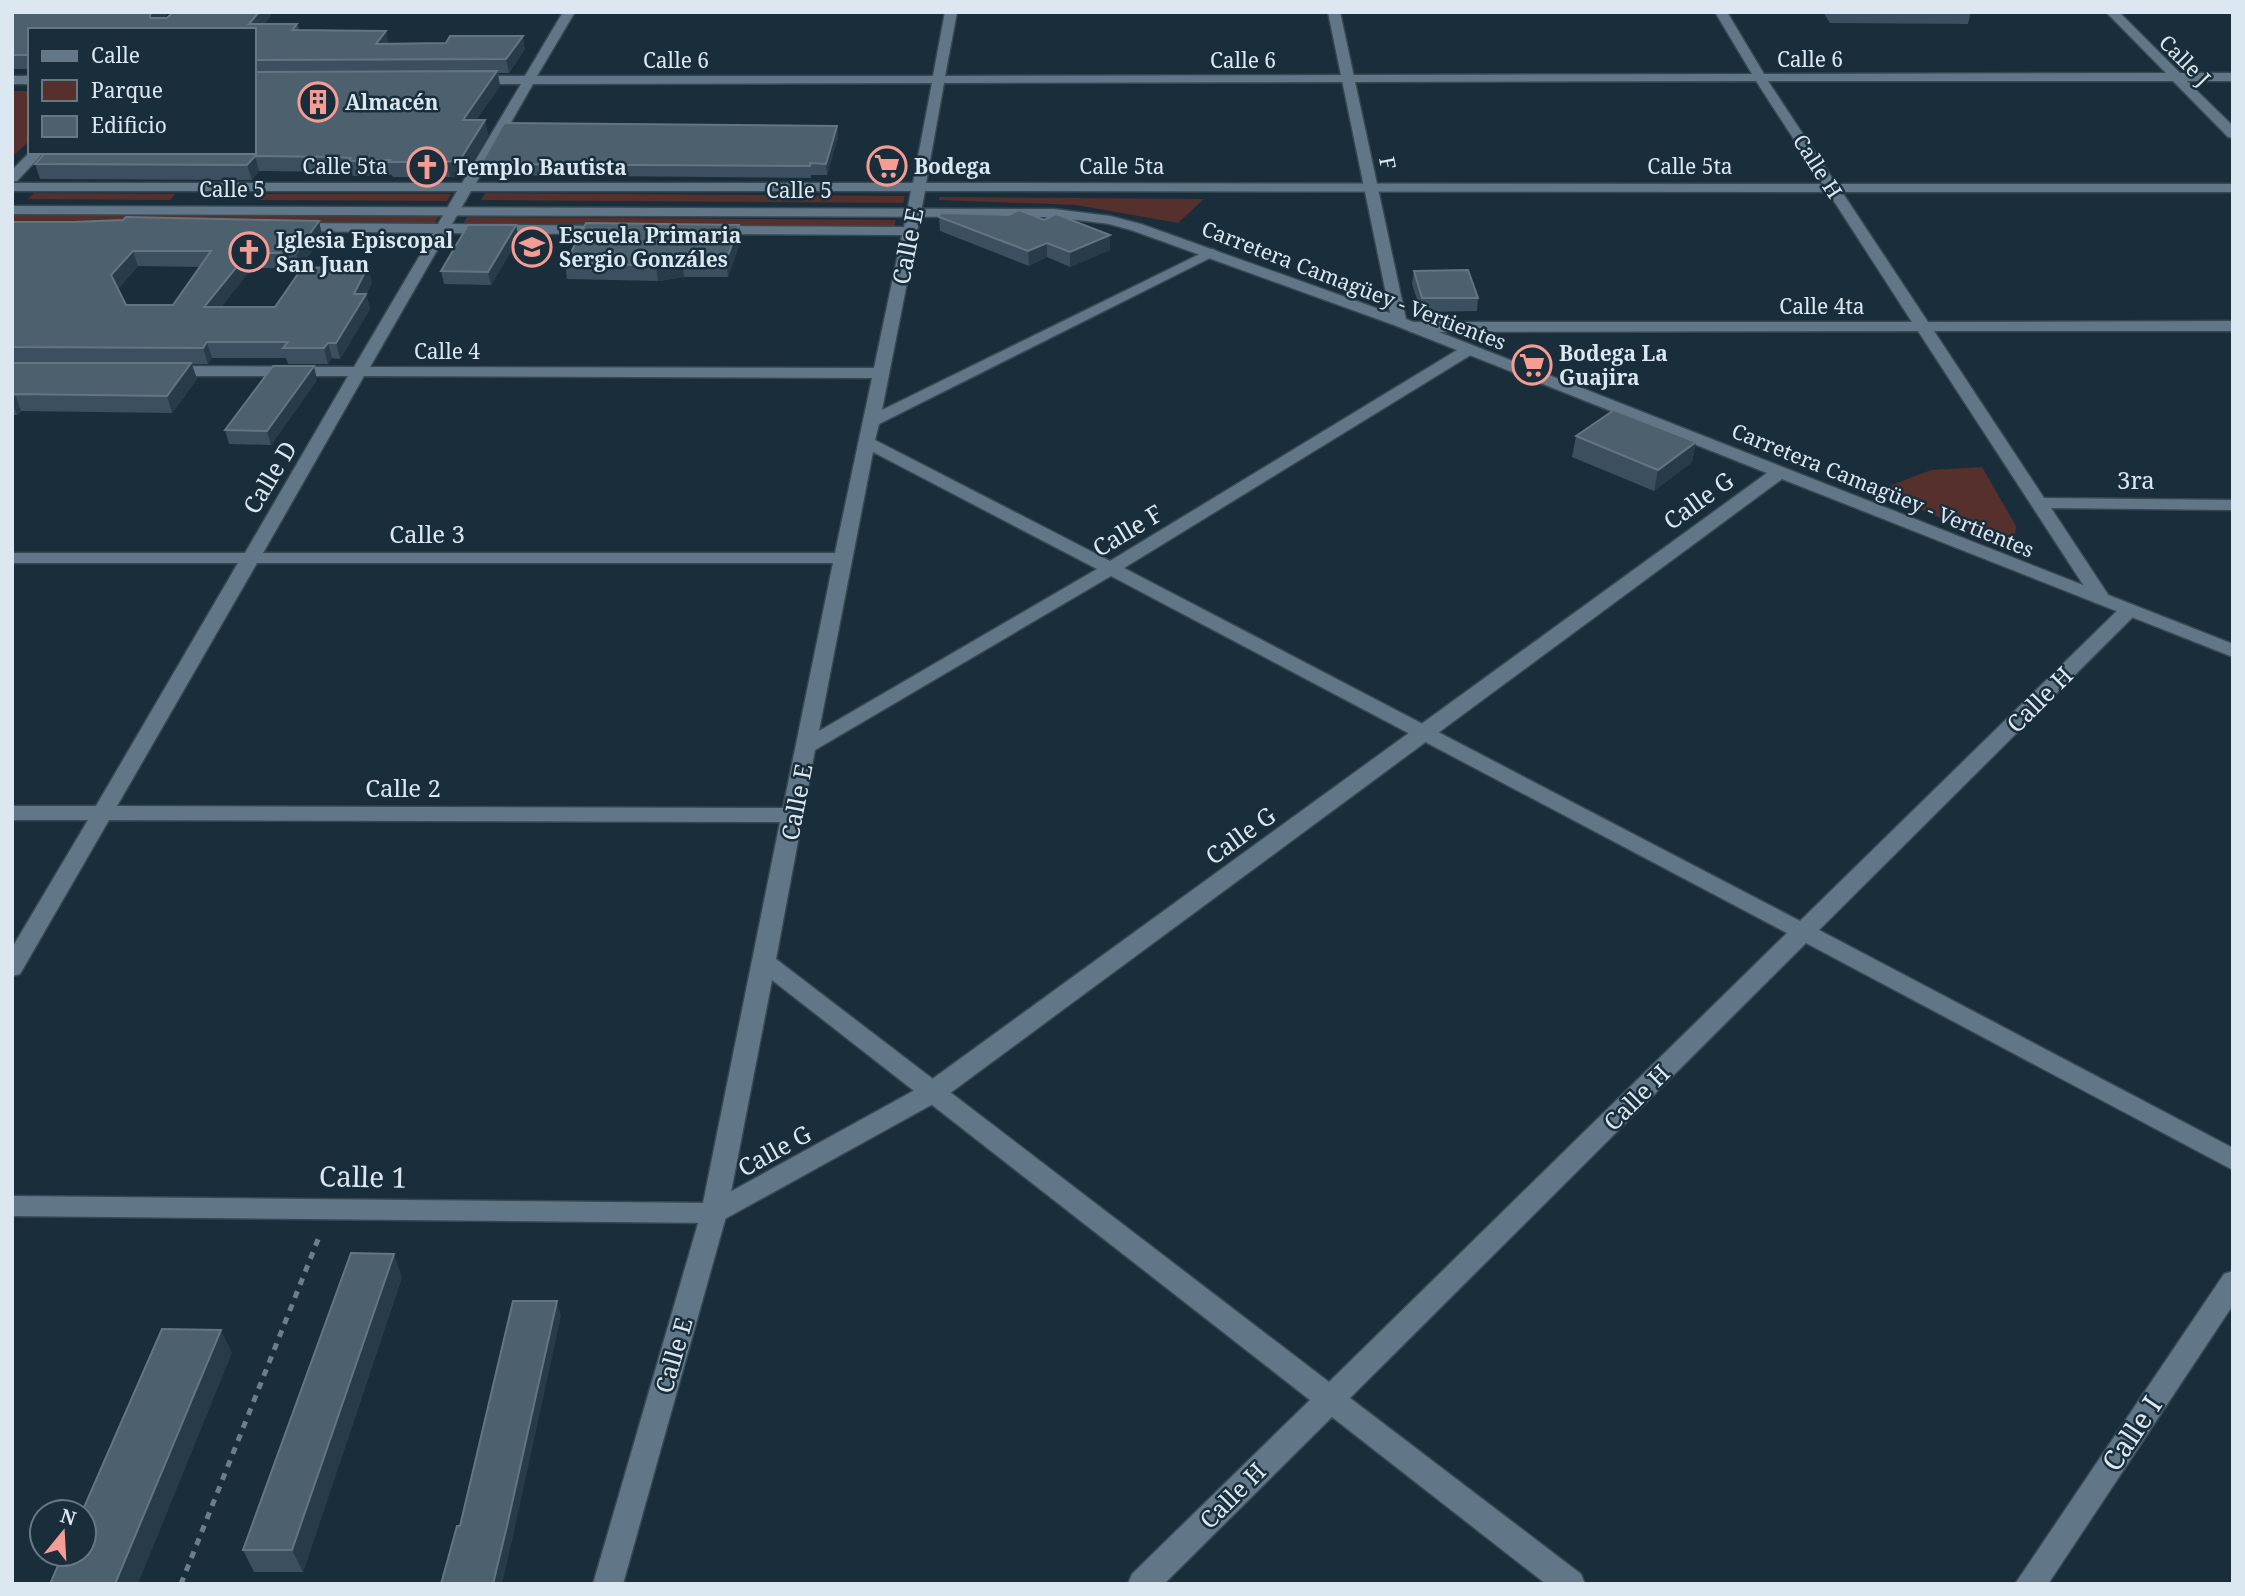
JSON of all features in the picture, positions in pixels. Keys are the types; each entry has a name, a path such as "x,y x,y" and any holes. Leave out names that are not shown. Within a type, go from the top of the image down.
{"street":[{"name":"Calle D","path":"12,968 569,12"},
{"name":"Calle E","path":"608,1584 714,1213 919,187 950,12"},
{"name":"F","path":"1334,12 1371,187 1405,325"},
{"name":"Calle H","path":"1721,12 1760,78 2102,599"},
{"name":"Calle J","path":"2112,12 2233,134"},
{"name":"Calle 6","path":"460,80 2233,77"},
{"path":"12,178 36,154"},
{"name":"Calle 5ta","path":"12,187 2233,188"},
{"name":"Calle 5","path":"12,210 454,211 912,222"},
{"name":"Carretera Camagüey - Vertientes","path":"912,222 1054,213 1086,216 1136,227 1405,325 2233,651"},
{"name":"Calle 5","path":"691,230 912,222"},
{"path":"12,224 138,225"},
{"name":"Calle 5","path":"277,227 622,230"},
{"path":"872,421 1213,253"},
{"name":"Calle 4ta","path":"1405,325 2233,326"},
{"name":"Calle F","path":"808,746 1110,569 1468,350"},
{"name":"Calle 4","path":"152,371 882,373"},
{"path":"868,443 1426,732 2233,1160"},
{"name":"Calle G","path":"714,1213 933,1092 1780,472"},
{"name":"3ra","path":"2039,503 2233,505"},
{"name":"Calle 3","path":"12,558 843,558"},
{"name":"Calle H","path":"1143,1584 2129,610"},
{"name":"Calle 2","path":"12,813 793,814"},
{"path":"764,962 1570,1584"},
{"name":"Calle 1","path":"12,1206 331,1207 714,1213"},
{"name":"Calle I","path":"2030,1584 2233,1282"}],"path":[{"path":"181,1584 331,1207"}],"green space":[{"path":"12,91 28,91 28,142 12,157"},
{"path":"34,193 175,194 170,200 28,199"},
{"path":"485,193 905,196 903,203 481,200"},
{"path":"262,194 451,194 447,201 257,200"},
{"path":"939,197 1204,199 1178,223 1076,205 939,200"},
{"path":"12,214 439,216 434,224 12,221"},
{"path":"467,217 896,220 894,227 463,224"},
{"path":"1982,467 2016,526 2015,537 2001,543 1876,491 1931,470"}],"building":[{"path":"12,12 152,12 150,18 167,18 173,12 259,12 249,24 297,24 292,30 386,31 376,44 446,43 450,36 523,36 506,59 256,60 256,28 28,28 28,55 12,55"},
{"path":"497,71 463,120 485,120 460,160 389,162 390,160 349,161 351,158 338,157 255,156 247,165 35,164 44,154 256,154 256,72"},
{"path":"504,123 837,126 826,164 810,163 810,166 481,164"},
{"path":"1019,210 1044,220 1056,214 1110,235 1070,252 1047,243 1028,251 939,217 940,213 1009,215"},
{"path":"126,217 319,221 296,253 248,253 204,307 275,307 302,268 368,266 354,294 366,294 336,343 328,343 324,348 283,348 288,342 207,342 203,348 12,347 12,222 123,220","holes":["133,251 211,251 173,305 126,305 111,275"]},
{"path":"586,223 739,225 726,261 682,261 656,265 565,264"},
{"path":"468,225 516,225 488,272 441,271"},
{"path":"1468,270 1478,298 1422,298 1414,271"},
{"path":"12,363 191,363 167,396 15,394 12,397"},
{"path":"273,366 314,366 267,431 225,430"},
{"path":"1614,410 1696,442 1658,470 1576,436"},
{"path":"351,1253 394,1254 292,1550 243,1550"},
{"path":"513,1301 557,1301 493,1584 441,1584 457,1526 460,1526"},
{"path":"162,1329 221,1330 115,1584 50,1584 57,1568 98,1568 98,1498 88,1498"}],"place":[{"name":"Almacén","path":"318,102"},
{"name":"Bodega","path":"887,166"},
{"name":"Templo Bautista","path":"427,167"},
{"name":"Escuela Primaria Sergio Gonzáles","path":"532,247"},
{"name":"Iglesia Episcopal San Juan","path":"249,252"},
{"name":"Bodega La Guajira","path":"1532,365"}]}
